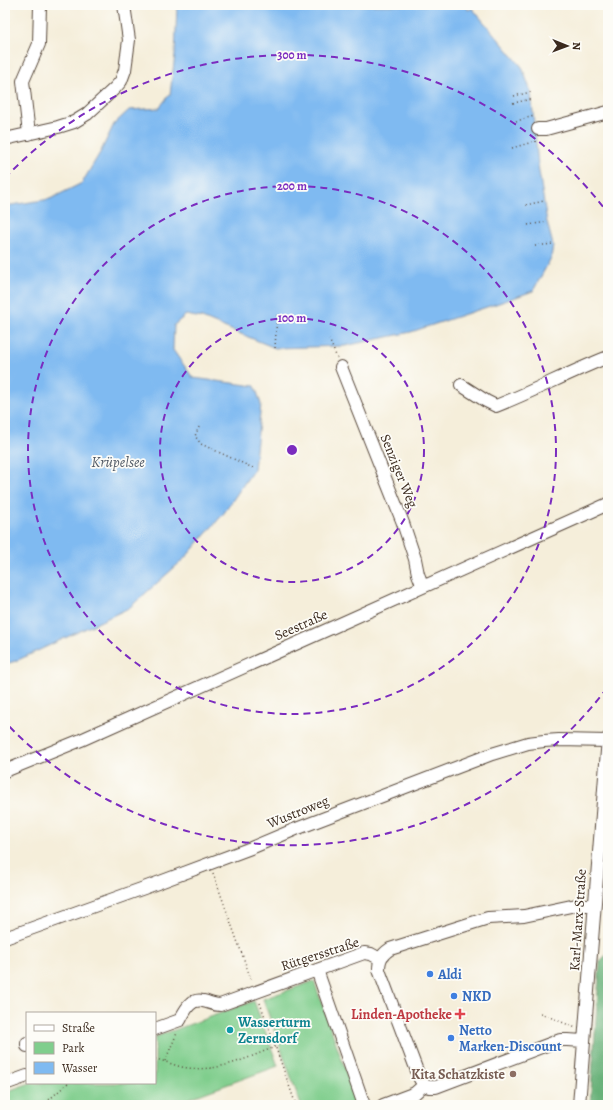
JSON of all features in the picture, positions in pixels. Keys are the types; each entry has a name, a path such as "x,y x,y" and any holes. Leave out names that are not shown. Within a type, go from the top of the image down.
{"street":[{"path":"29,134 23,81 39,44 40,5"},
{"path":"5,139 74,122 87,114 121,81 125,70 129,40 124,5"},
{"path":"537,135 554,127 608,112"},
{"path":"461,385 496,406 608,357"},
{"name":"Senziger Weg","path":"341,367 403,523 415,559 422,587"},
{"name":"Seestraße","path":"5,771 81,740 608,504"},
{"name":"Karl-Marx-Straße","path":"578,1105 594,906 605,808 608,738"},
{"name":"Wustroweg","path":"5,938 251,848 296,829 492,754 528,743 544,741 559,740 608,742"},
{"path":"584,1041 560,1040 436,1086 430,1087 424,1085 420,1079 379,970 380,959 383,954 390,949 488,918 524,916 576,905 594,906"},
{"name":"Rütgersstraße","path":"180,1020 191,1003 204,1001 211,1004 220,1005 364,953 371,954 380,959"},
{"path":"316,970 364,1105"},
{"path":"156,1029 180,1020"},
{"path":"5,1084 26,1076"},
{"path":"383,1105 415,1093 424,1085"}],"path":[{"path":"514,96 531,92"},
{"path":"513,103 532,99"},
{"path":"516,121 534,116"},
{"path":"512,148 537,135"},
{"path":"526,205 544,201"},
{"path":"528,225 547,222"},
{"path":"535,246 553,244"},
{"path":"275,348 277,315"},
{"path":"329,339 336,353"},
{"path":"199,427 195,436 201,444 253,468"},
{"path":"540,1013 577,1028"},
{"path":"165,1061 173,1043 180,1020"},
{"path":"156,1059 186,1068 201,1069 230,1064 275,1047"},
{"path":"43,1105 67,1084"}],"green space":[{"path":"608,953 608,1105 590,1105 600,961"},
{"path":"314,981 358,1105 301,1105 263,999"},
{"path":"254,1001 278,1066 171,1105 5,1105 5,1092 27,1084 156,1084 156,1037"}],"water":[{"name":"Krüpelsee","path":"177,5 466,5 468,10 472,8 522,67 531,92 538,165 547,222 553,245 551,258 533,291 411,332 345,346 275,348 202,318 186,315 174,325 173,350 193,378 255,386 261,404 254,469 224,513 185,558 129,608 16,661 5,664 5,206 50,199 82,183 101,151 114,124 129,110 159,108 170,94 175,55"}],"place":[{"name":"Aldi","path":"430,974"},
{"name":"NKD","path":"454,996"},
{"name":"Linden-Apotheke","path":"460,1014"},
{"name":"Wasserturm Zernsdorf","path":"230,1030"},
{"name":"Netto Marken-Discount","path":"451,1038"},
{"name":"Kita Schatzkiste","path":"513,1074"}]}
